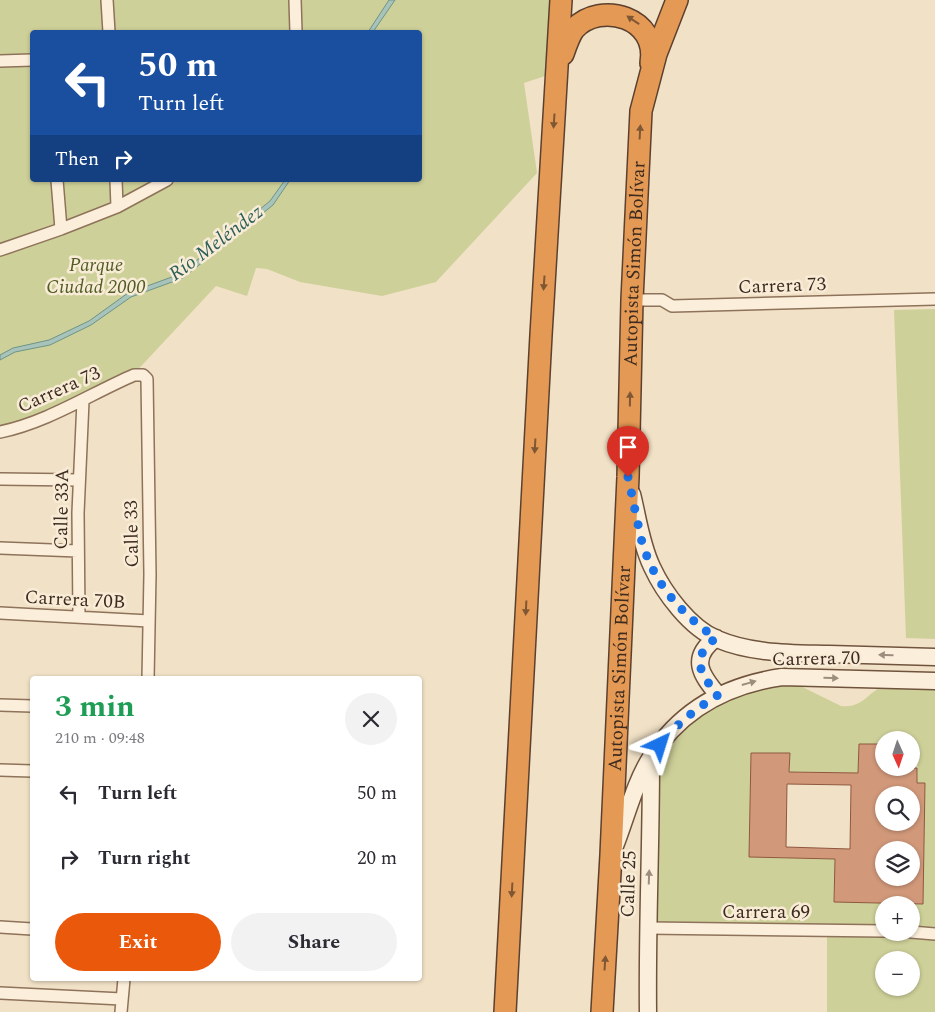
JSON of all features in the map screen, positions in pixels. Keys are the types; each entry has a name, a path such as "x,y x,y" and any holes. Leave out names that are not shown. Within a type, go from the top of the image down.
{"highway":[{"path":"505,1012 561,0"},
{"name":"Autopista Simón Bolívar","path":"602,1012 628,477 632,300 641,111 656,54 674,9"},
{"path":"557,72 568,40 575,28 585,18 598,13 620,13 633,19 648,35 652,57 645,96"}],"street":[{"path":"108,0 109,30"},
{"path":"295,0 296,30"},
{"path":"674,9 685,0"},
{"path":"0,61 30,60"},
{"path":"57,182 61,229"},
{"path":"116,182 117,207"},
{"path":"0,250 117,207 163,182"},
{"name":"Carrera 73","path":"632,300 662,300 672,306 935,299"},
{"name":"Carrera 73","path":"0,432 30,423 83,401 131,377 146,376 149,388"},
{"name":"Calle 33","path":"148,676 149,388"},
{"name":"Calle 33A","path":"79,617 79,480 83,401"},
{"name":"Carrera 70","path":"628,477 642,542 651,566 668,594 684,613 716,638 746,648 776,652 935,657"},
{"path":"0,479 79,480"},
{"path":"0,548 78,551"},
{"name":"Carrera 70B","path":"0,613 149,621"},
{"path":"716,638 708,644 700,661 704,680 718,695"},
{"name":"Carrera 70","path":"611,855 651,757 670,732 693,712 718,695 752,682 782,676 935,681"},
{"path":"0,705 30,706"},
{"name":"Calle 25","path":"648,1012 647,928 651,839 651,757"},
{"path":"0,770 30,771"},
{"path":"0,928 30,929"},
{"name":"Carrera 69","path":"647,928 875,931"},
{"path":"920,933 935,934"},
{"path":"121,1012 124,981"},
{"path":"0,993 122,1000"}],"green space":[{"name":"Parque Ciudad 2000","path":"0,0 561,0 557,72 524,83 537,173 436,282 382,296 300,282 267,269 256,268 247,296 216,286 131,377 0,432"},
{"path":"935,309 935,639 906,638 894,310"},
{"path":"782,677 841,706 859,703 883,686 935,681 935,1012 827,1012 827,930 647,926 651,757 693,712","holes":["875,731 920,731 920,776 917,776 917,783 925,784 923,904 920,904 920,941 875,941 875,903 834,902 835,859 749,857 751,753 789,753 789,772 858,773 859,744 875,744"]}],"water":[{"path":"389,0 395,0 374,30 369,30"},
{"path":"284,182 289,182 273,205 183,278 131,297 91,325 50,345 15,352 0,360 0,355 13,348 49,340 89,321 128,293 180,274 270,201"}],"building":[{"path":"859,744 875,744 875,776 917,776 917,783 925,783 923,904 920,904 920,896 875,896 875,903 834,902 835,859 749,857 751,753 790,753 789,772 858,773","holes":["787,784 851,785 850,849 786,847"]}],"route":[{"path":"628,477 642,542 651,566 678,607 702,629 716,638 708,644 700,661 704,680 718,695 693,712 670,732 660,745"}],"water label":[{"name":"Río Meléndez","path":"216,243"}]}
